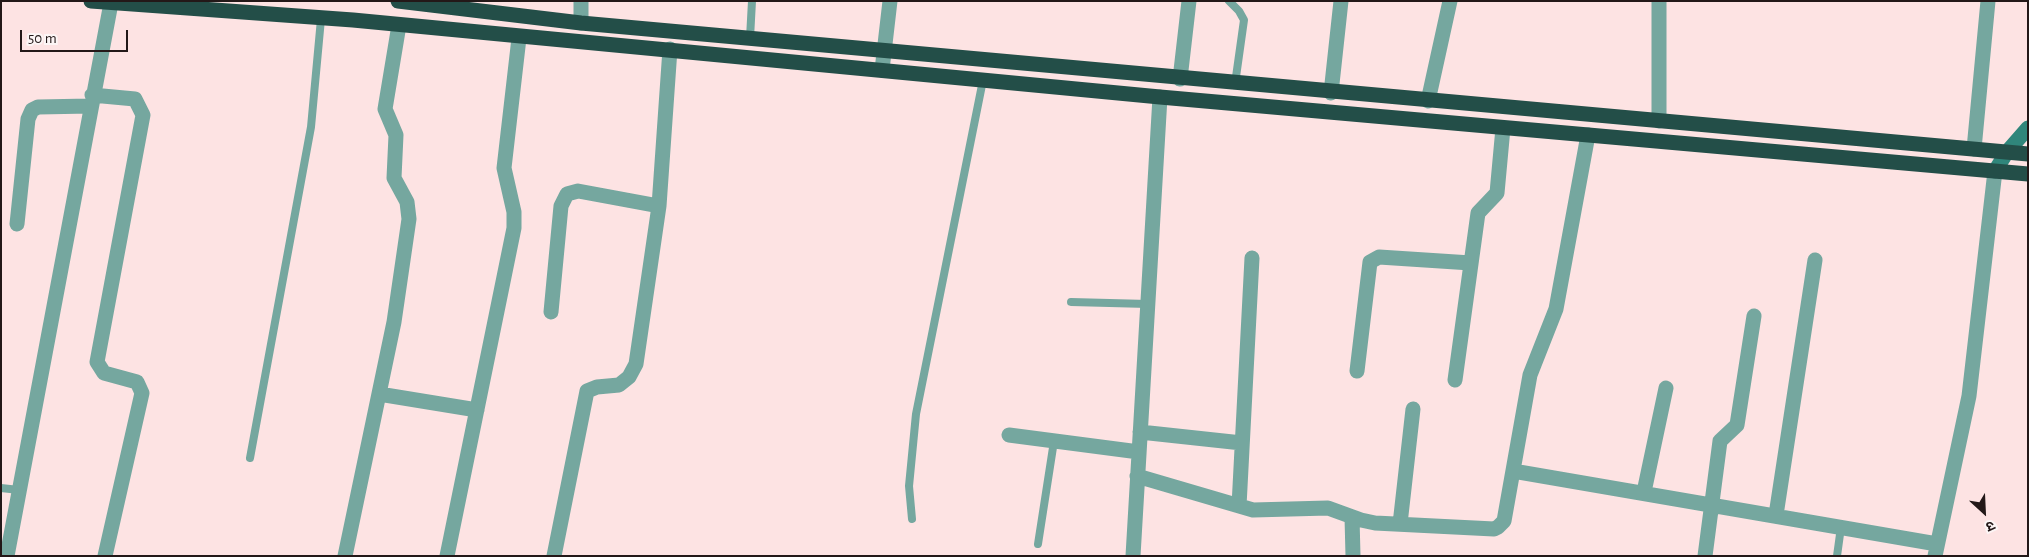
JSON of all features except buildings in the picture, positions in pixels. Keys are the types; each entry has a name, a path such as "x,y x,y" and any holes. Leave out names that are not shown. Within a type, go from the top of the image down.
{"highway":[{"path":"91,1 399,25 519,38 670,49 1160,97 2028,174"},
{"path":"398,1 581,23 1331,93 2028,154"}],"main road":[{"path":"1995,171 2007,152 2028,128"}],"street":[{"path":"581,1 581,23"},
{"path":"882,70 890,1"},
{"path":"1180,79 1189,1"},
{"path":"1331,93 1341,1"},
{"path":"1428,101 1450,1"},
{"path":"1659,1 1659,121"},
{"path":"1974,149 1988,1"},
{"path":"7,556 91,101 111,3"},
{"path":"345,556 394,322 409,219 406,202 394,178 396,135 385,109 399,25"},
{"path":"447,556 514,228 514,212 504,168 519,38"},
{"path":"554,556 587,391 596,387 619,385 629,378 636,364 659,206 670,49"},
{"path":"1132,556 1160,97"},
{"path":"17,224 28,119 32,110 38,107 91,101 135,99 143,115 98,362 104,373 137,382 142,393 105,556"},
{"path":"1455,380 1478,213 1497,193 1503,128"},
{"path":"1137,476 1238,506 1266,511 1328,508 1375,523 1494,529 1504,521 1530,375 1556,309 1588,135"},
{"path":"1513,471 1841,527 1936,550 1969,396 1995,171"},
{"path":"551,312 560,206 567,194 578,191 659,206"},
{"path":"1357,371 1370,262 1379,257 1471,263"},
{"path":"1238,506 1252,258"},
{"path":"1776,515 1815,260"},
{"path":"1705,556 1720,441 1733,430 1739,418 1754,316"},
{"path":"1644,492 1666,388"},
{"path":"379,394 477,410"},
{"path":"1400,524 1413,409"},
{"path":"1140,432 1242,443"},
{"path":"1009,435 1139,452"},
{"path":"1352,517 1353,556"}],"lane":[{"path":"750,38 752,1"},
{"path":"1228,1 1244,20 1235,84"},
{"path":"250,458 311,127 321,19"},
{"path":"912,519 909,486 916,414 983,80"},
{"path":"1071,302 1148,304"},
{"path":"1038,544 1054,441"},
{"path":"1,488 19,490"},
{"path":"1837,556 1841,527"}]}
